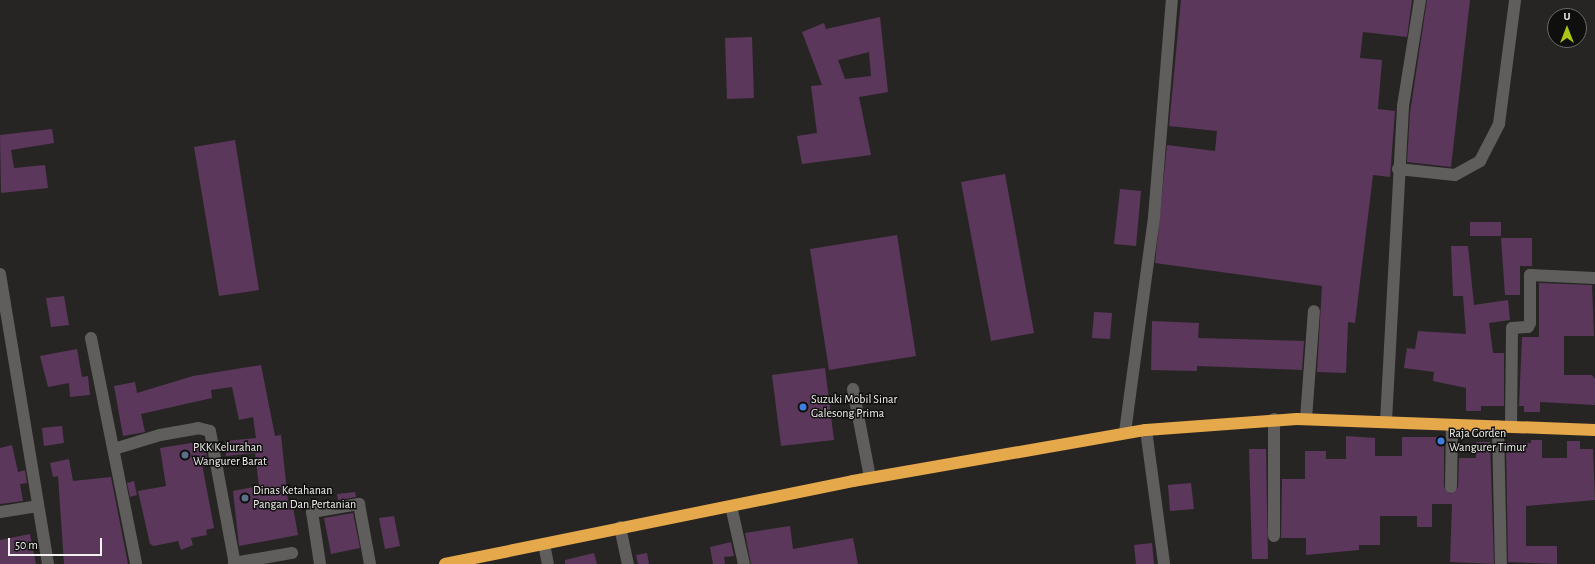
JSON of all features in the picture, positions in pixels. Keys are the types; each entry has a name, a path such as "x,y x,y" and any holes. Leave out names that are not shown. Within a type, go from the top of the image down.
{"highway":[{"path":"445,564 870,477 1125,432 1274,419 1386,421 1595,430"}],"street":[{"path":"1125,432 1154,217 1172,0"},
{"path":"1386,421 1398,169 1403,106 1420,0"},
{"path":"1398,169 1455,175 1480,161 1499,124 1515,0"},
{"path":"0,274 48,564"},
{"path":"1511,426 1512,328 1528,327 1530,323 1530,275 1595,278"},
{"path":"1306,419 1314,311"},
{"path":"91,338 136,564"},
{"path":"853,388 870,477"},
{"path":"1274,419 1274,536"},
{"path":"1451,487 1452,425"},
{"path":"1498,426 1501,564"},
{"path":"114,449 160,435 198,428 210,431 234,563 292,553"},
{"path":"1146,430 1164,564"},
{"path":"320,564 312,512 359,504 370,564"},
{"path":"0,512 38,506"},
{"path":"731,506 744,564"},
{"path":"620,527 628,564"},
{"path":"544,544 548,564"}],"building":[{"path":"1181,0 1412,0 1407,37 1363,32 1360,58 1382,60 1378,109 1395,111 1390,177 1373,175 1355,323 1348,322 1346,373 1317,372 1322,286 1155,263 1167,145 1215,151 1217,131 1169,126"},
{"path":"1427,0 1470,0 1451,167 1407,162 1410,113"},
{"path":"880,17 888,92 859,97 871,155 802,164 797,136 817,133 811,86 822,85 802,32 824,23 826,29","holes":["869,52 871,76 845,79 838,60"]},
{"path":"752,37 754,98 727,99 725,38"},
{"path":"52,129 54,143 11,150 14,168 45,165 48,188 1,193 0,135"},
{"path":"235,140 259,290 219,296 194,147"},
{"path":"1005,174 1034,333 991,341 961,182"},
{"path":"1120,189 1141,191 1136,246 1114,244"},
{"path":"1470,222 1501,222 1501,236 1470,236"},
{"path":"897,235 916,356 829,370 810,249"},
{"path":"1501,238 1532,238 1532,266 1520,266 1520,295 1505,295"},
{"path":"1451,246 1468,246 1474,305 1508,300 1510,320 1489,323 1493,353 1504,353 1504,406 1481,406 1481,411 1466,411 1466,388 1433,381 1434,372 1404,368 1407,348 1415,349 1418,331 1466,334 1463,296 1453,296"},
{"path":"1539,283 1592,285 1594,336 1564,336 1564,375 1592,375 1595,379 1595,405 1540,402 1540,412 1524,412 1524,406 1519,406 1522,337 1539,337"},
{"path":"64,296 69,325 51,327 46,298"},
{"path":"1094,312 1112,313 1110,339 1092,338"},
{"path":"1152,321 1199,323 1198,338 1304,341 1302,370 1197,366 1197,371 1151,370"},
{"path":"77,349 82,377 88,376 90,395 70,397 69,383 48,387 40,356"},
{"path":"261,365 275,436 281,435 288,502 292,501 298,535 239,546 233,491 259,486 255,453 226,456 225,441 256,438 253,417 239,420 232,387 211,390 212,398 141,414 145,432 123,436 114,386 135,382 137,393 193,376"},
{"name":"Suzuki Mobil Sinar Galesong Prima","path":"825,368 834,440 781,446 772,375"},
{"path":"62,426 64,443 44,446 42,428"},
{"path":"1346,436 1375,438 1375,456 1402,456 1402,437 1444,437 1444,487 1450,494 1458,488 1459,458 1476,458 1476,442 1490,442 1494,564 1450,562 1452,504 1432,504 1432,527 1417,527 1417,516 1380,516 1380,545 1359,545 1359,550 1306,555 1306,538 1281,538 1282,479 1305,479 1305,451 1326,451 1326,459 1346,459"},
{"path":"1531,440 1542,440 1542,458 1567,458 1567,441 1580,441 1580,449 1593,449 1595,500 1526,506 1526,546 1557,546 1557,564 1508,562 1506,443 1531,443"},
{"path":"204,441 208,463 202,464 214,528 206,530 207,535 191,538 193,545 181,550 178,541 154,546 150,544 138,491 166,486 160,448"},
{"path":"12,445 18,472 25,470 27,483 20,484 23,501 0,504 0,448"},
{"path":"1249,449 1266,449 1268,559 1252,559"},
{"path":"69,459 73,481 111,477 128,564 64,564 58,476 53,477 50,463"},
{"path":"134,481 137,495 130,497 127,483"},
{"path":"1191,483 1194,509 1170,511 1168,485"},
{"path":"355,492 356,497 338,500 337,494"},
{"path":"353,513 360,548 331,554 324,518"},
{"path":"394,516 400,546 385,549 379,518"},
{"path":"790,526 793,549 853,538 858,564 751,564 745,533"},
{"path":"30,534 36,564 0,564 0,540"},
{"path":"731,542 734,556 724,557 725,564 713,564 710,547"},
{"path":"1152,543 1154,564 1136,564 1134,545"},
{"path":"594,553 597,564 565,564 565,560"},
{"path":"647,553 649,564 638,564 636,555"}],"place":[{"name":"Suzuki Mobil Sinar Galesong Prima","path":"803,407"},
{"name":"Raja Gorden Wangurer Timur","path":"1441,441"},
{"name":"PKK Kelurahan Wangurer Barat","path":"185,455"},
{"name":"Dinas Ketahanan Pangan Dan Pertanian","path":"245,498"}]}
